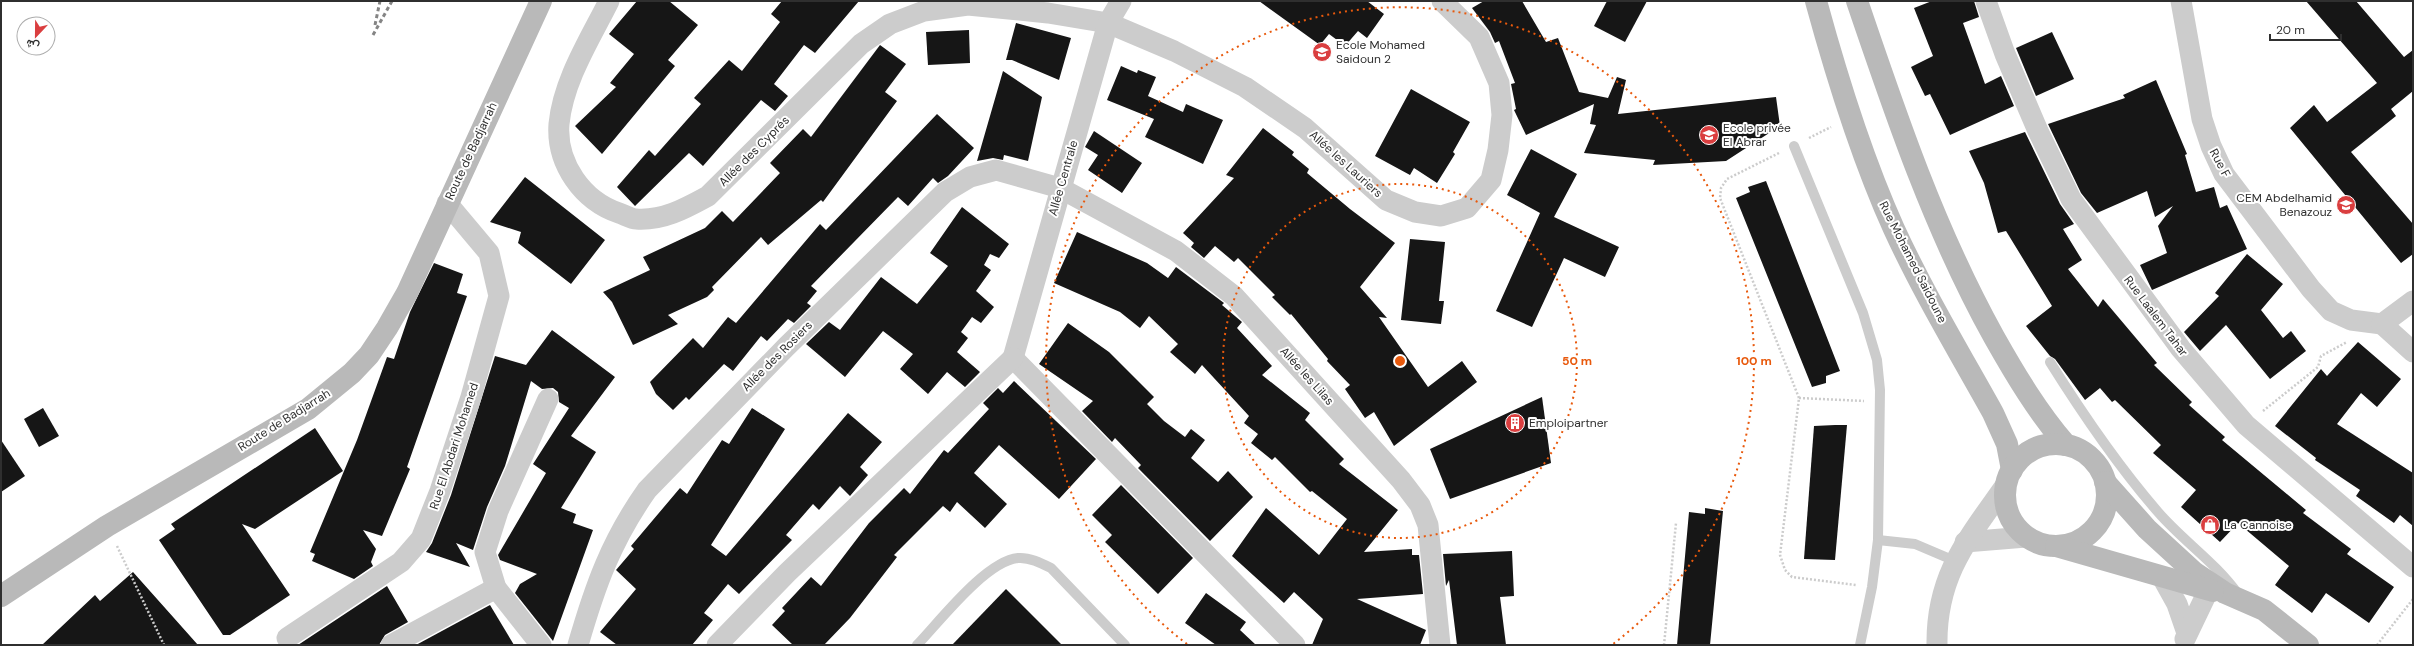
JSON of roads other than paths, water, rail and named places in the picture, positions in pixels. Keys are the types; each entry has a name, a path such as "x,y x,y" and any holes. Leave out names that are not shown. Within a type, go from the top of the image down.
{"main road":[{"name":"Route de Badjarrah","path":"1,596 107,526 308,408 352,373 369,355 387,328 407,293 541,1"},
{"name":"Rue Mohamed Saidoune","path":"1816,1 1851,117 1894,229 1993,413 2007,444 2008,478"},
{"path":"1857,1 1908,148 1943,236 1971,296 2029,398 2042,417 2066,445"},
{"path":"2055,546 2070,544 2085,537 2096,526 2104,513 2107,498 2105,482 2100,469 2091,458 2079,450 2066,445 2052,444 2038,447 2025,454 2008,478 2005,504 2016,528 2026,537 2040,543 2225,595 2270,614 2308,645"},
{"path":"2105,482 2171,554 2225,595"}],"street":[{"name":"Allée des Cyprés","path":"610,1 581,57 564,99 559,125 559,146 572,176 586,193 604,208 636,219 658,217 681,211 708,196 861,44 890,24 924,11 968,5 1048,13 1108,23"},
{"name":"Allée Centrale","path":"1013,358 1108,23 1121,1"},
{"name":"Allée les Lauriers","path":"1108,23 1174,51 1245,87 1305,128 1386,200 1415,212 1441,216 1467,208 1491,180 1498,150 1502,115 1499,83 1479,37 1442,1"},
{"name":"Rue Laalem Tahar","path":"1986,1 2005,54 2038,131 2071,199 2181,349 2246,425 2413,567"},
{"name":"Rue F","path":"2180,1 2202,118 2211,146 2224,174 2312,290 2330,311 2351,320 2382,324"},
{"name":"Allée des Rosiers","path":"578,645 607,557 632,512 647,490 786,347 944,192 970,177 996,170 1060,188"},
{"name":"Allée les Lilas","path":"1060,188 1176,251 1234,296 1401,480 1420,505 1428,525 1440,645"},
{"name":"Rue El Abdari Mohamed","path":"287,638 401,562 421,539 440,491 473,390 499,296 489,253 447,204"},
{"path":"2413,301 2382,324 2413,352"},
{"path":"717,645 787,573 1013,358 1295,645"},
{"path":"541,645 496,588 485,552 498,511 548,399"},
{"path":"1937,645 1938,609 1943,588 1955,560 2008,478"},
{"path":"1966,542 2026,537"},
{"path":"2162,578 2177,604 2185,639"},
{"path":"391,645 496,588"},
{"path":"2185,639 2225,595"}],"lane":[{"path":"1794,146 1863,313 1877,360 1880,401 1878,540 1872,587 1860,645"},
{"path":"2050,362 2074,401 2142,493 2174,529 2212,563 2225,595"},
{"path":"1878,540 1915,544 1955,560"},
{"path":"917,645 984,575 1001,563 1019,558 1038,561 1050,568 1125,645"}],"railway":[{"path":"375,25 380,1"},
{"path":"373,35 392,1"}],"place":[{"name":"Ecole Mohamed Saidoun 2","path":"1322,52"},
{"name":"Ecole privée El Abrar","path":"1709,135"},
{"name":"CEM Abdelhamid Benazouz","path":"2346,205"},
{"name":"Emploipartner","path":"1515,423"},
{"name":"La Cannoise","path":"2210,525"}]}
